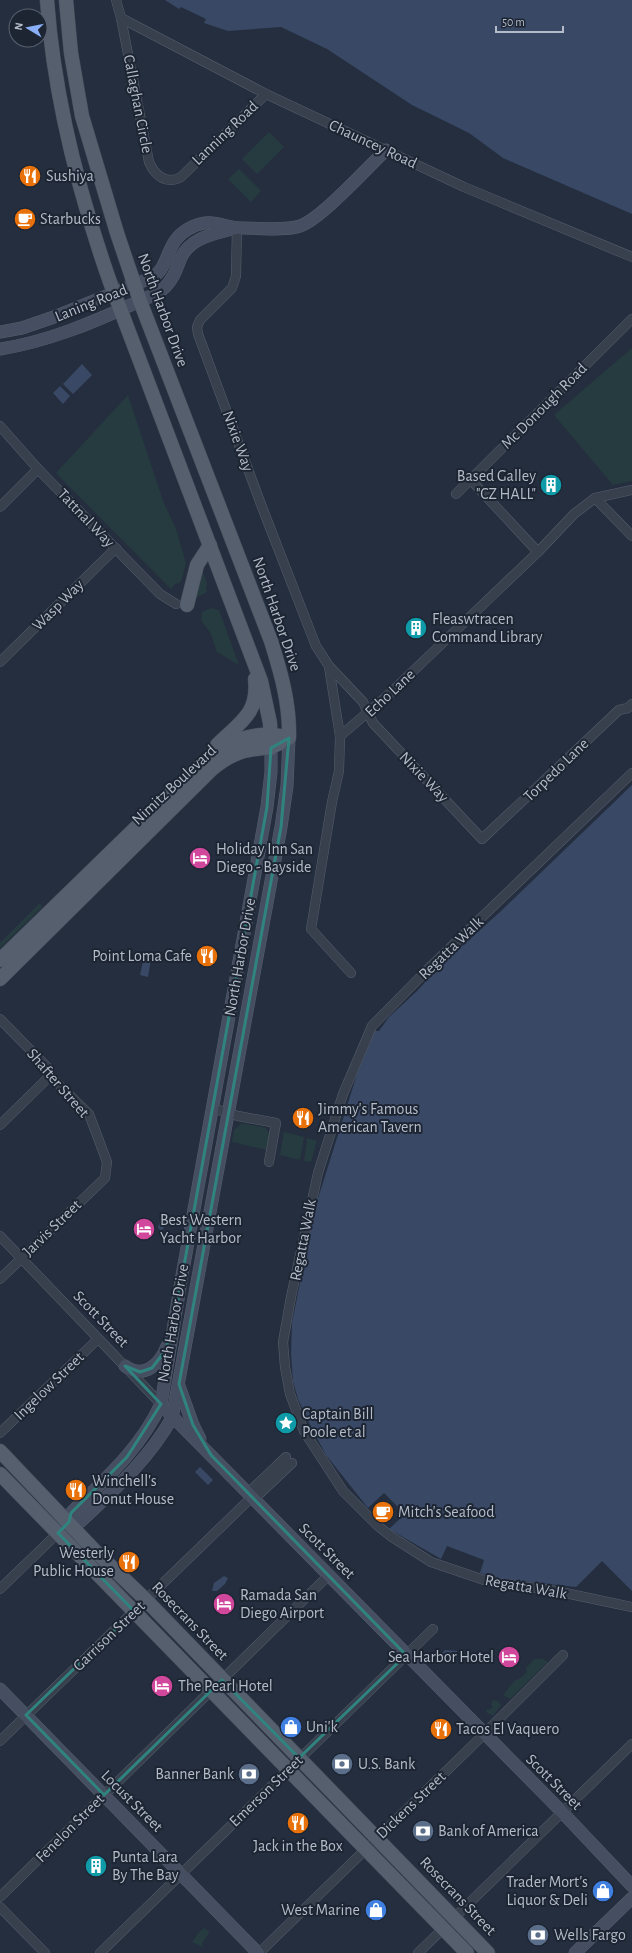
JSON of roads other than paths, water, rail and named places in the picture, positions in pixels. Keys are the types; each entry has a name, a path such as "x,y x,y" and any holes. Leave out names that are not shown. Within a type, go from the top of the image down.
{"main road":[{"name":"North Harbor Drive","path":"47,0 55,72 70,149 89,219 120,310 253,658 266,699 271,741 271,772 267,807 172,1332 161,1404 154,1419 132,1452 71,1513 69,1522 58,1533"},
{"name":"North Harbor Drive","path":"66,0 71,53 82,116 140,301 271,641 284,688 289,722 284,805 172,1418 155,1446 130,1473 80,1522 69,1522"},
{"name":"Laning Road","path":"0,332 22,328 54,317 153,277 159,272 174,241 189,228 199,224 213,222 237,228 294,228 305,224 320,213 386,150"},
{"name":"Laning Road","path":"0,349 46,337 120,310 159,292 169,283 185,252 197,240 237,228"},
{"path":"182,604 197,565 210,545"},
{"path":"196,769 253,708 256,693 253,658"},
{"name":"Nimitz Boulevard","path":"0,960 196,769 222,748 233,742 250,736 271,741"},
{"name":"Nimitz Boulevard","path":"0,979 212,769 229,757 271,741 289,738"},
{"path":"125,1366 131,1370 140,1372 152,1368 165,1352 172,1332"},
{"path":"179,1384 193,1425 211,1455"},
{"name":"Scott Street","path":"161,1404 172,1418 211,1455 562,1812 632,1886"},
{"name":"Rosecrans Street","path":"0,1451 96,1552 146,1600 488,1953"},
{"name":"Rosecrans Street","path":"0,1474 467,1953"},
{"name":"Locust Street","path":"0,1689 258,1953"},
{"path":"575,1953 632,1898"}],"street":[{"name":"Callaghan Circle","path":"116,0 121,18 151,167 158,176 168,180 176,180 185,173"},
{"name":"Chauncey Road","path":"121,18 266,94 464,187 632,257"},
{"name":"Lanning Road","path":"185,173 266,94"},
{"name":"Nixie Way","path":"237,228 236,270 232,288 200,320 197,330 262,507 326,663 363,702 373,723 482,839"},
{"name":"Mc Donough Road","path":"456,494 632,319"},
{"name":"Tattnal Way","path":"0,426 38,469 160,594 182,604"},
{"path":"0,507 38,469"},
{"path":"470,479 538,552"},
{"name":"Echo Lane","path":"340,736 368,713 538,552 574,514 595,498 632,490"},
{"path":"595,498 632,536"},
{"name":"Wasp Way","path":"0,662 116,548"},
{"path":"326,663 340,736 339,771 332,802 311,929 351,973"},
{"name":"Torpedo Lane","path":"482,839 619,710 628,708 632,704"},
{"name":"Regatta Walk","path":"632,773 432,965 372,1026 343,1094 318,1173 283,1342 290,1394 304,1431 343,1491 392,1537 431,1562 490,1582 551,1590 632,1607"},
{"name":"Shafter Street","path":"0,1019 50,1070 50,1076 89,1114 107,1162 105,1178"},
{"path":"0,1125 50,1076"},
{"path":"212,1108 228,1113 276,1123 269,1162"},
{"name":"Jarvis Street","path":"0,1279 105,1178"},
{"name":"Scott Street","path":"0,1236 161,1404"},
{"name":"Ingelow Street","path":"0,1433 98,1339"},
{"name":"Garrison Street","path":"0,1741 289,1460"},
{"path":"0,1589 58,1533"},
{"name":"Fenelon Street","path":"0,1897 329,1575"},
{"name":"Emerson Street","path":"100,1953 433,1629"},
{"name":"Dickens Street","path":"258,1953 484,1734 563,1655"},
{"path":"418,1953 632,1744"},
{"path":"0,1907 45,1953"}],"water":[{"path":"165,0 632,0 632,214 503,158 469,133 412,105 327,49 281,27 228,31 204,23 206,19 181,7 179,9"},
{"path":"82,364 92,375 73,394 63,384"},
{"path":"60,386 70,396 63,404 53,393"},
{"path":"632,785 632,1591 602,1561 576,1587 503,1579 480,1573 484,1560 447,1546 441,1559 389,1529 405,1514 384,1493 368,1508 326,1455 298,1399 293,1381 291,1354 292,1323 315,1208 357,1074 375,1031 379,1031 389,1017 417,991 440,966 501,911"},
{"path":"144,957 151,959 148,977 140,975"},
{"path":"164,1214 168,1216 167,1222 163,1229 160,1230 158,1227"},
{"path":"200,1467 213,1480 208,1485 195,1472"},
{"path":"224,1576 228,1578 225,1584 217,1591 212,1591 214,1583"},
{"path":"445,1650 457,1651 458,1656 455,1660 444,1658 441,1654"},
{"path":"164,1681 167,1681 167,1686 162,1692 159,1693 156,1686"}],"place":[{"name":"Sushiya","path":"30,176"},
{"name":"Starbucks","path":"25,219"},
{"name":"Based Galley \"CZ HALL\"","path":"551,485"},
{"name":"Fleaswtracen Command Library","path":"416,628"},
{"name":"Holiday Inn San Diego - Bayside","path":"200,858"},
{"name":"Point Loma Cafe","path":"207,956"},
{"name":"Jimmy's Famous American Tavern","path":"303,1118"},
{"name":"Best Western Yacht Harbor","path":"144,1229"},
{"name":"Captain Bill Poole et al","path":"286,1423"},
{"name":"Winchell's Donut House","path":"76,1490"},
{"name":"Mitch's Seafood","path":"383,1512"},
{"name":"Westerly Public House","path":"129,1562"},
{"name":"Ramada San Diego Airport","path":"224,1604"},
{"name":"Sea Harbor Hotel","path":"509,1657"},
{"name":"The Pearl Hotel","path":"162,1686"},
{"name":"Uni'k","path":"291,1727"},
{"name":"Tacos El Vaquero","path":"441,1729"},
{"name":"U.S. Bank","path":"342,1764"},
{"name":"Banner Bank","path":"249,1774"},
{"name":"Jack in the Box","path":"298,1823"},
{"name":"Bank of America","path":"423,1831"},
{"name":"Punta Lara By The Bay","path":"96,1866"},
{"name":"Trader Mort's Liquor & Deli","path":"603,1891"},
{"name":"West Marine","path":"376,1910"},
{"name":"Wells Fargo","path":"538,1935"}]}
